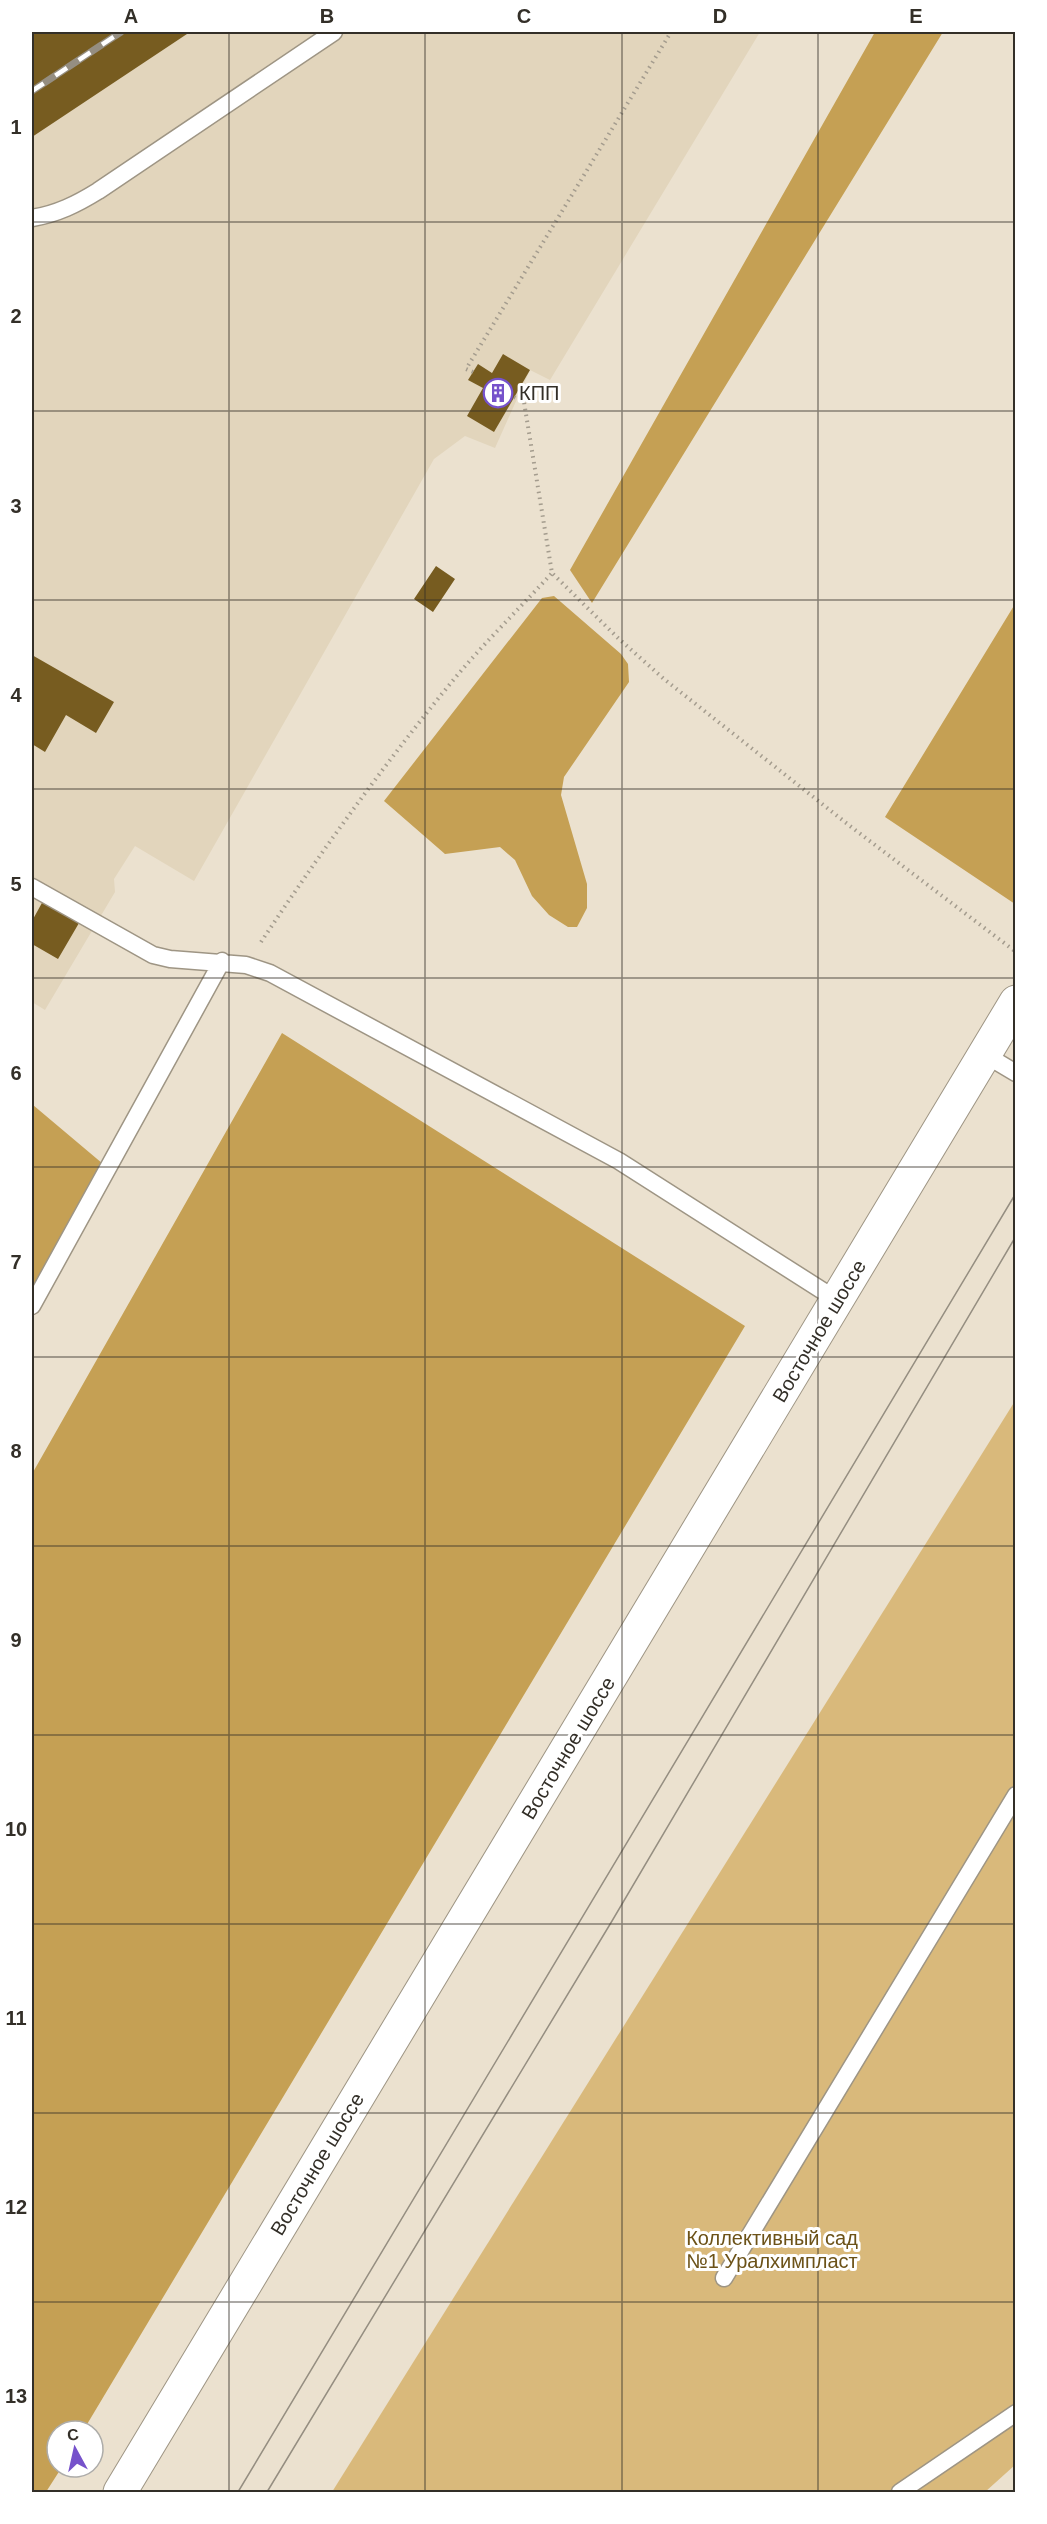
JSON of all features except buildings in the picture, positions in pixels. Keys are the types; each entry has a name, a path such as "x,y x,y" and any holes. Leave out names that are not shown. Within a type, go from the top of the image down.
{"main road":[{"name":"Восточное шоссе","path":"120,2493 1016,1002"}],"lane":[{"path":"32,218 50,215 75,205 98,191 334,32"},
{"path":"32,886 153,955 170,959 246,965 270,974 619,1161 837,1300"},
{"path":"32,1306 222,962"},
{"path":"984,1054 1016,1073"},
{"path":"724,2278 1016,1795"},
{"path":"900,2493 1016,2413"}],"path":[{"path":"473,372 466,369 671,32"},
{"path":"514,397 524,402 552,573 619,639 664,678 850,826 1016,952"},
{"path":"246,965 296,888 389,760 452,682 552,573"}],"shaded area":[{"path":"32,32 760,32 550,380 530,370 495,448 465,436 434,459 194,881 135,846 114,879 115,892 45,1010 32,1002"},
{"path":"875,32 943,32 592,603 570,570"},
{"path":"554,596 621,654 628,664 629,682 564,777 561,795 587,884 587,908 577,927 568,927 549,915 532,896 515,860 500,847 445,854 384,801 542,598"},
{"path":"1015,604 1015,904 885,817"},
{"path":"282,1033 745,1326 90,2419 45,2419 45,2479 54,2479 46,2492 32,2492 32,1474"},
{"path":"33,1105 109,1169 32,1303 32,1107"}],"green space":[{"name":"Коллективный сад №1 Уралхимпласт","path":"1015,1401 1015,2465 985,2492 332,2492"}],"tram line":[{"path":"238,2492 1016,1193"},
{"path":"267,2492 612,1921 1016,1236"}],"railway":[{"path":"32,91 121,32"}],"place":[{"name":"КПП","path":"498,393"}]}
